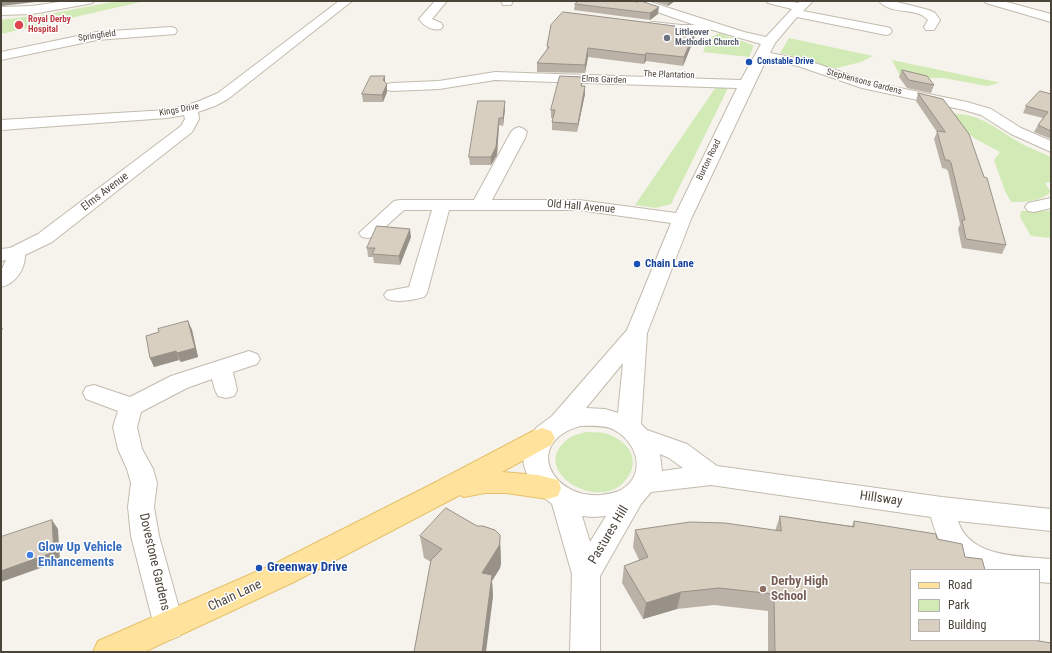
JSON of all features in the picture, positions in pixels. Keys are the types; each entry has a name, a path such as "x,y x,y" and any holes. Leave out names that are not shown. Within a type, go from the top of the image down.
{"main road":[{"name":"Chain Lane","path":"109,652 284,573 444,491 542,438"},
{"name":"Chain Lane","path":"444,491 472,484 494,481 528,484 556,493"}],"street":[{"path":"1,10 15,11 88,1"},
{"name":"Kings Drive","path":"1,125 167,114 211,104 346,1"},
{"path":"436,26 425,19 442,1"},
{"path":"634,1 740,36 766,49"},
{"path":"772,1 800,7 886,31"},
{"path":"886,1 891,4 930,15 934,20 930,27"},
{"path":"994,2 1051,18"},
{"name":"Burton Road","path":"561,422 636,333 682,219 748,80 766,49 800,7"},
{"path":"643,24 681,29 698,29 708,25"},
{"name":"Springfield","path":"1,56 98,36 130,32 172,31"},
{"name":"Stephensons Gardens","path":"766,49 826,72 880,88 968,106 986,112 1016,131 1051,147"},
{"name":"The Plantation","path":"590,66 598,70 664,76 721,74 748,80"},
{"name":"Elms Garden","path":"392,87 439,85 495,76 748,80"},
{"path":"456,82 473,87 477,92"},
{"name":"Elms Avenue","path":"8,254 45,238 187,129 192,119 190,110"},
{"path":"480,205 519,132"},
{"path":"1034,207 1051,203"},
{"path":"394,295 417,293 442,204"},
{"name":"Old Hall Avenue","path":"368,232 400,205 579,205 682,219"},
{"path":"1,281 14,268 16,261 8,254"},
{"name":"Burton Road","path":"634,433 636,333"},
{"path":"94,393 131,407 179,382 224,380 249,359"},
{"name":"Dovestone Gardens","path":"131,407 125,427 130,449 140,469 144,483 142,507 145,536 169,626"},
{"path":"580,417 600,417 620,422 634,433 647,448 651,466 639,490 611,505 586,506 556,493 539,476 535,463 536,450 542,438 550,429 561,422 580,417"},
{"name":"Hillsway","path":"634,433 678,451 711,475"},
{"name":"Hillsway","path":"639,490 711,475 942,508 1051,520"},
{"name":"Pastures Hill","path":"586,574 639,490"},
{"name":"Pastures Hill","path":"556,493 586,574 585,652"},
{"path":"942,508 948,531 957,546 970,555 987,562 1037,569"},
{"path":"1040,569 1051,571"}],"green space":[{"path":"118,1 145,1 1,34 1,20 54,13"},
{"path":"719,33 753,45 749,57 703,52 708,39"},
{"path":"789,38 873,56 861,62 829,70 801,58 780,53"},
{"path":"892,60 999,83 987,86 943,78 901,78"},
{"path":"729,86 671,204 656,208 635,205 716,87"},
{"path":"955,114 981,120 997,128 1020,143 1051,157 1051,182 1045,183 1051,192 1037,200 1011,202 1005,191 994,160 1000,152 974,138 950,117"},
{"path":"1021,211 1051,211 1051,238 1031,236 1020,217"},
{"path":"585,432 604,433 613,436 621,441 631,453 633,460 629,476 622,484 610,491 596,492 582,489 570,482 560,473 556,462 558,451 568,439"}],"building":[{"path":"579,1 641,1 659,7 650,13 575,4"},
{"path":"563,12 675,26 674,28 695,31 684,57 646,53 645,55 588,48 585,65 537,63 549,47 547,46 551,25"},
{"path":"902,70 927,76 934,85 909,80"},
{"path":"371,76 385,76 383,80 387,84 382,95 362,94"},
{"path":"560,76 583,77 581,86 585,86 578,124 552,122 555,110 551,110"},
{"path":"1040,91 1051,94 1051,131 1038,125 1048,112 1026,106"},
{"path":"918,93 943,99 969,134 984,177 987,178 1006,245 966,239 962,220 965,220 951,163 949,160 945,160 937,131 945,132"},
{"path":"478,101 505,101 503,118 499,118 496,147 491,157 469,157"},
{"path":"377,226 410,229 399,256 372,254 375,248 367,248"},
{"path":"188,321 195,348 150,358 146,336 159,332 158,329"},
{"path":"446,508 477,526 483,526 495,530 500,535 499,546 482,573 492,575 482,652 414,652 431,560 442,549 420,536"},
{"name":"Derby High School","path":"780,516 854,527 854,521 936,534 937,539 962,544 965,557 982,559 985,569 910,569 910,641 1039,641 1051,643 1051,652 775,652 774,594 719,588 681,592 646,603 624,566 648,557 635,530 690,522 725,523 781,531"},
{"name":"Glow Up Vehicle Enhancements","path":"52,520 54,552 1,571 1,537"}],"place":[{"name":"Royal Derby Hospital","path":"19,25"},
{"name":"Littleover Methodist Church","path":"667,38"},
{"name":"Constable Drive","path":"749,62"},
{"name":"Chain Lane","path":"637,264"},
{"name":"Glow Up Vehicle Enhancements","path":"30,555"},
{"name":"Greenway Drive","path":"259,568"},
{"name":"Derby High School","path":"763,589"}]}
